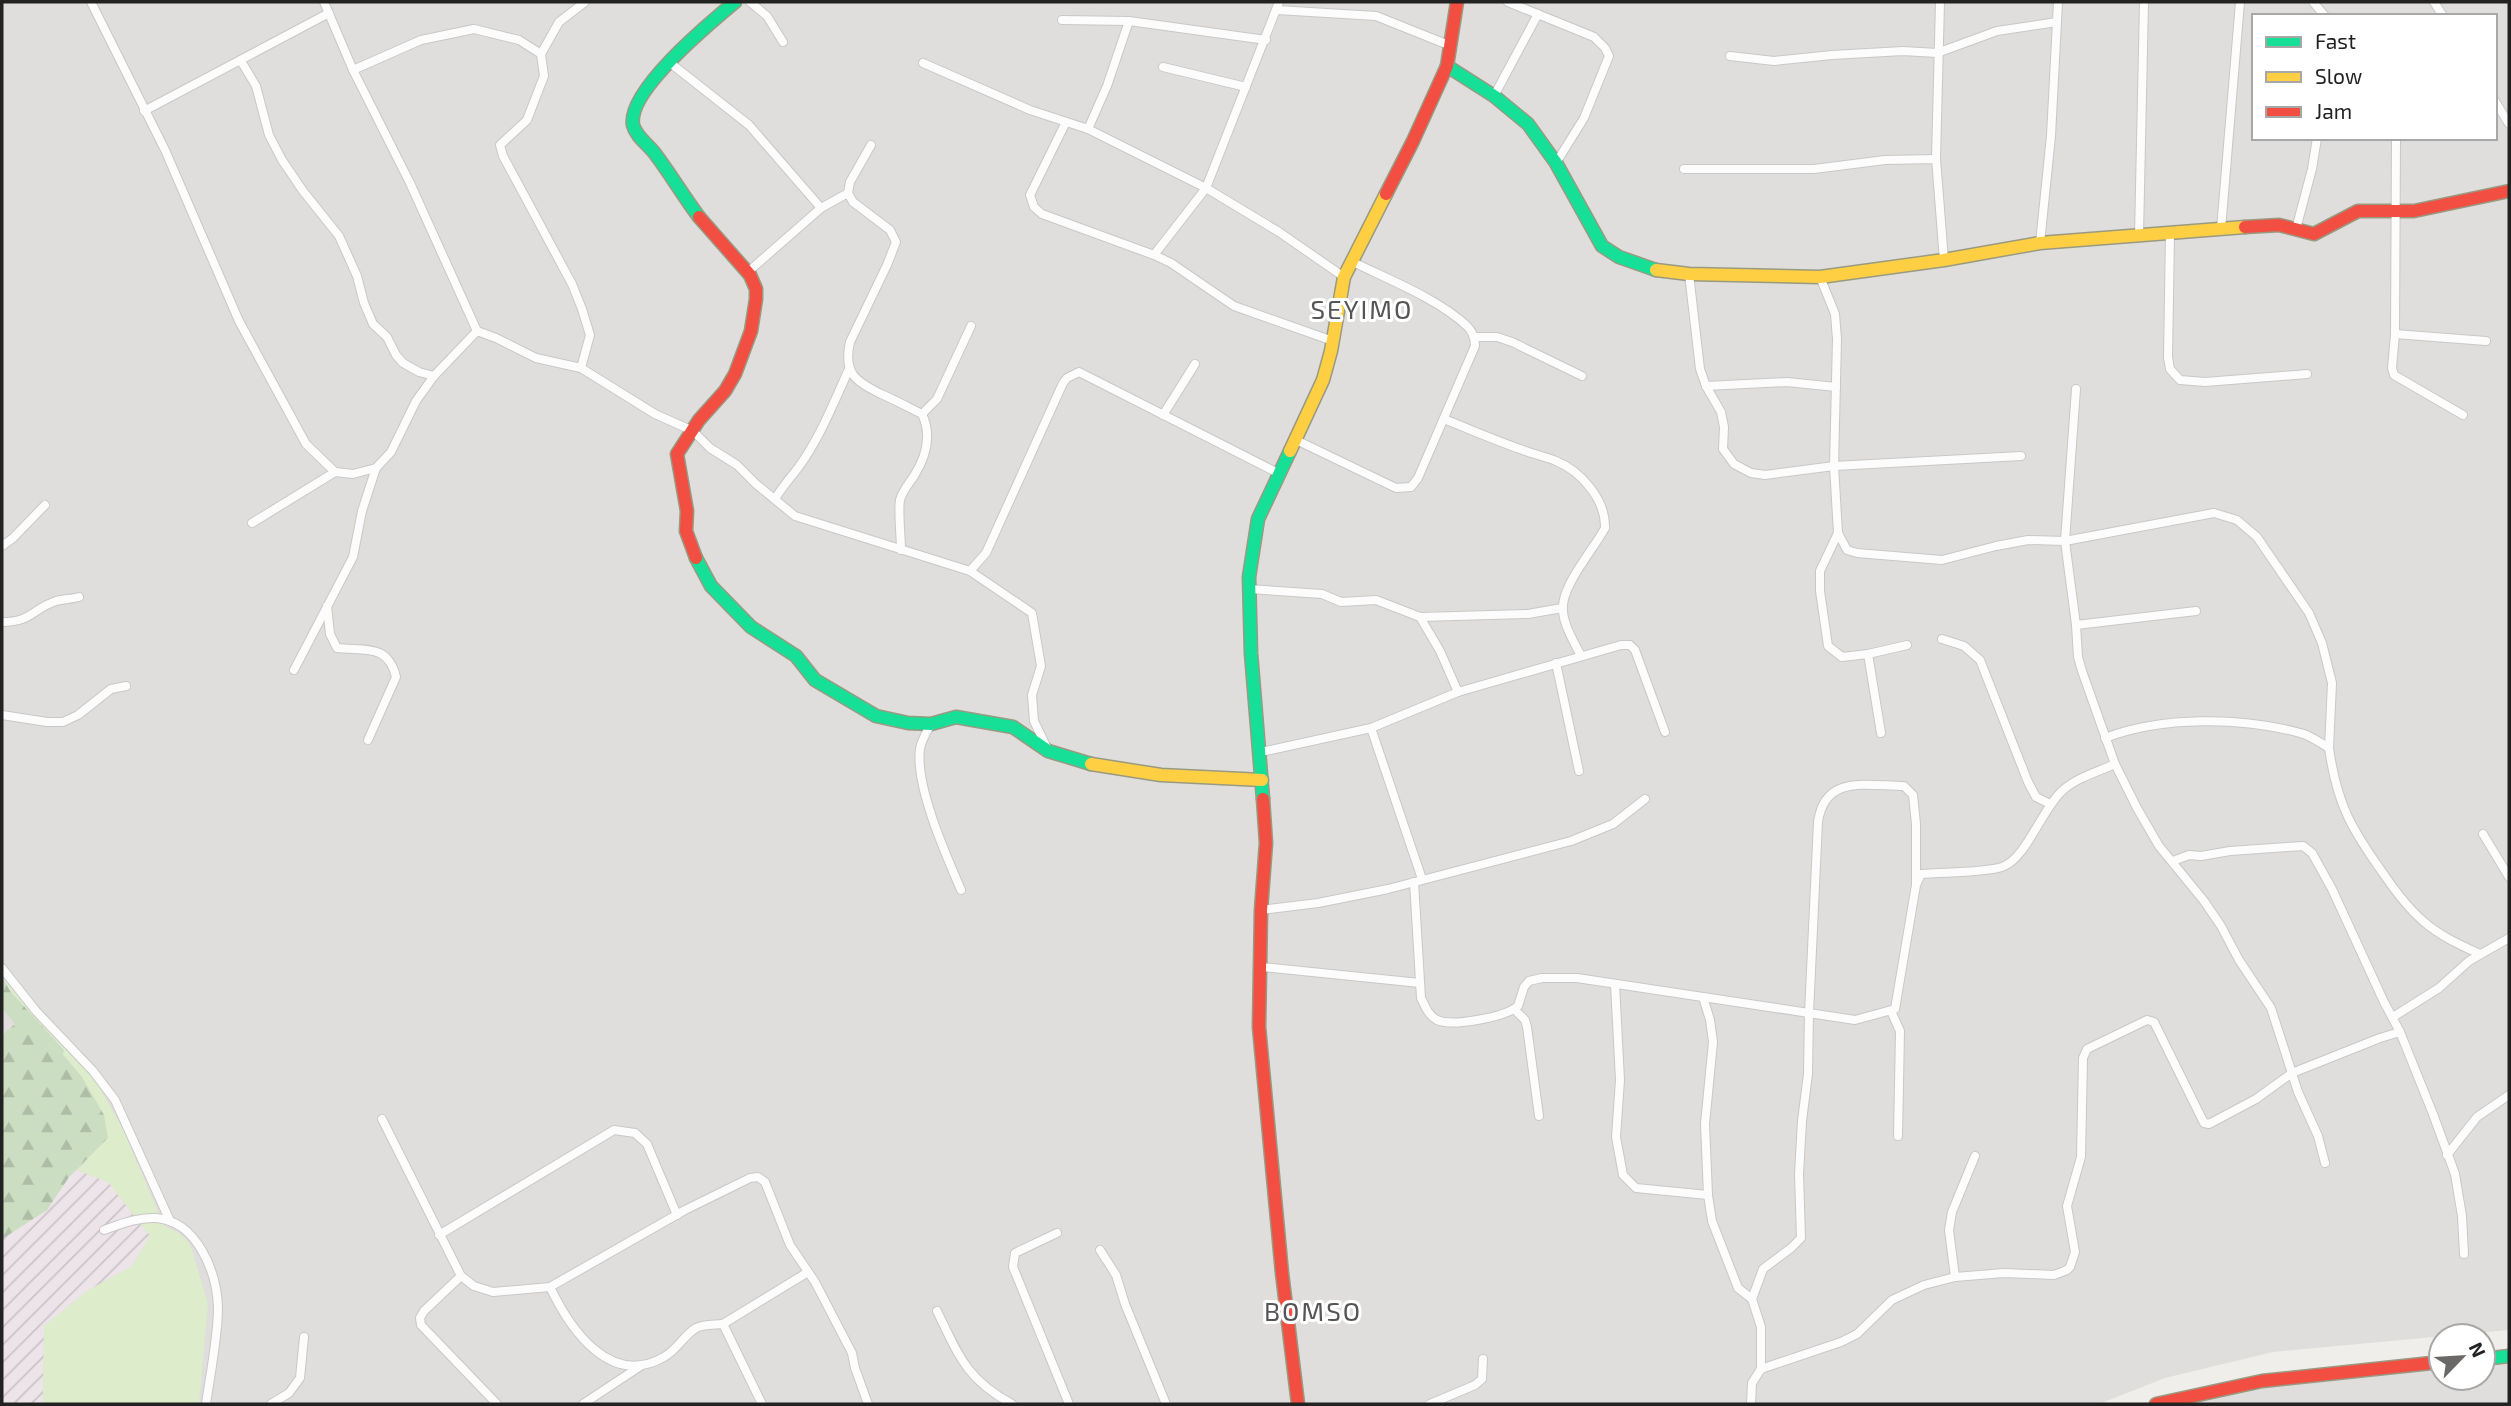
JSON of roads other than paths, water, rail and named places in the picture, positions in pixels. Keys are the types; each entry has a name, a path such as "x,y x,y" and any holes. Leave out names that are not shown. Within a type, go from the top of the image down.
{"main road":[{"path":"735,2 669,62 636,106 633,119 636,131 726,250 749,271 755,283 756,311 746,345 725,392 714,401 677,453 687,511 686,531 693,553 711,586 751,627 796,656 815,680 876,716 908,723 931,724 956,717 1013,727 1048,751 1081,762 1161,775 1262,780"},
{"path":"1298,1404 1259,1027 1261,910 1266,843 1261,752 1251,653 1249,589 1254,535 1278,473 1323,380 1344,277 1350,261 1413,141 1447,66 1457,2"},
{"path":"1447,66 1494,96 1528,124 1556,163 1602,246 1639,265 1689,274 1820,276 1944,260 2040,243 2266,225 2314,234 2358,211 2414,211 2509,191"},
{"path":"2156,1404 2224,1386 2261,1380 2427,1363"}],"street":[{"path":"91,2 165,150 239,321 306,444 335,472 353,474 376,468"},
{"path":"324,2 353,70 410,183 477,331 536,358 581,368 654,414 693,431 710,448 737,465 795,516 970,570 1032,613 1041,666 1032,695 1034,721 1048,751"},
{"path":"581,368 590,335 582,309 572,284 500,151 500,145 527,120 544,76 541,54 559,22 584,2"},
{"path":"750,2 767,16 783,42"},
{"path":"1508,2 1594,37 1609,56 1584,118 1556,163"},
{"path":"1940,2 1936,159 1944,260"},
{"path":"2040,243 2051,136 2058,2"},
{"path":"2139,235 2144,2"},
{"path":"2221,229 2240,2"},
{"path":"1154,255 1206,188 1233,114 1278,6 1376,16 1451,46"},
{"path":"144,111 329,13"},
{"path":"1494,96 1538,14"},
{"path":"1062,20 1129,21 1266,40"},
{"path":"1088,129 1107,86 1129,21"},
{"path":"1730,56 1774,61 1891,52 1937,53 1997,31 2057,22"},
{"path":"353,70 421,40 474,29 519,40 541,54"},
{"path":"241,61 256,86 270,135 282,160 339,236 357,276 373,324 387,337 403,363 419,372 434,376"},
{"path":"669,62 748,125 821,208"},
{"path":"923,64 1031,110 1088,129 1206,188 1258,218 1344,277"},
{"path":"1163,67 1246,87"},
{"path":"2497,104 2509,124"},
{"path":"1066,122 1030,195 1034,207 1042,214 1171,263 1234,306 1333,341"},
{"path":"2296,229 2312,169 2316,140"},
{"path":"2396,140 2395,334 2392,368 2394,375 2463,415"},
{"path":"871,145 850,182 848,193 853,202 890,230 896,242 850,342 847,355 849,369 858,382 922,414 926,422 928,446 914,476 904,488 899,504 901,550"},
{"path":"1684,169 1814,169 1885,160 1936,159"},
{"path":"749,271 821,208 848,193"},
{"path":"2170,233 2168,357 2170,369 2180,380 2205,382 2307,374"},
{"path":"1294,439 1396,488 1411,487 1416,483 1475,346 1475,337 1469,327 1452,314 1350,261"},
{"path":"1689,274 1700,369 1721,412 1724,427 1723,449 1734,464 1751,473 1765,475 1834,466 2021,456"},
{"path":"1820,276 1835,314 1834,466 1838,533 1847,550 1857,554 1942,560 2028,540 2065,541 2214,513 2237,520 2257,537 2309,613 2322,643 2332,683 2329,748 2333,776 2349,823 2402,900 2423,922 2480,954"},
{"path":"922,414 937,399 971,326"},
{"path":"294,670 353,556 362,511 376,468 391,452 416,401 434,376 477,331"},
{"path":"2395,334 2486,341"},
{"path":"1475,337 1497,337 1512,342 1582,376"},
{"path":"1163,415 1195,364"},
{"path":"775,499 783,484 799,467 824,423 849,369"},
{"path":"970,570 986,553 1067,378 1079,372 1278,473"},
{"path":"1706,386 1787,382 1836,387"},
{"path":"2076,389 2065,541 2078,657 2115,764 2159,846 2209,909 2239,960 2264,995 2318,1136 2325,1163"},
{"path":"1444,419 1559,462 1592,489 1602,509 1605,528 1570,586 1562,608 1566,624 1581,656"},
{"path":"252,523 335,472"},
{"path":"2,546 45,505"},
{"path":"1838,533 1820,571 1819,591 1828,646 1842,657 1908,645"},
{"path":"1249,589 1322,594 1341,602 1376,600 1420,617 1528,614 1562,608"},
{"path":"2,622 25,619 55,601 79,597"},
{"path":"327,606 330,634 337,648 371,649 388,659 393,667 396,677 368,740"},
{"path":"2076,625 2196,611"},
{"path":"1420,617 1440,651 1458,692"},
{"path":"1942,639 1964,646 1980,660 2028,782 2036,797 2050,804"},
{"path":"1261,752 1371,728 1458,692 1621,645 1630,645 1635,650 1665,732"},
{"path":"1868,654 1881,733"},
{"path":"1556,663 1579,771"},
{"path":"2,715 63,722 78,715 111,690 126,686"},
{"path":"2105,738 2137,727 2245,722 2302,733 2329,748"},
{"path":"931,724 920,747 923,779 938,838 961,890"},
{"path":"1371,728 1418,881 1420,983 1425,1008 1439,1021 1446,1023 1485,1018 1514,1009 1518,1006 1524,987 1534,980 1559,977 1615,984 1703,997 1809,1013 1855,1020 1891,1011 1897,1005 1916,885 1913,795 1904,786 1845,785 1829,795 1820,810 1809,1013 1808,1074 1799,1174 1801,1238 1763,1269 1752,1299"},
{"path":"1916,885 1921,874 2001,867 2008,864 2030,838 2050,804 2071,784 2115,764"},
{"path":"1261,910 1318,904 1572,841 1614,824 1645,799"},
{"path":"2483,834 2509,877"},
{"path":"2172,861 2189,855 2303,846 2312,853 2400,1032 2455,1174 2465,1254"},
{"path":"2393,1017 2439,988 2480,954 2509,938"},
{"path":"1262,967 1420,983"},
{"path":"2,968 36,1011 93,1071 115,1100 170,1221"},
{"path":"1615,984 1620,1080 1616,1137 1623,1175 1636,1188 1708,1195"},
{"path":"1703,997 1713,1042 1705,1124 1708,1195 1713,1221 1738,1288 1752,1299 1761,1327 1761,1369 1752,1383 1751,1404"},
{"path":"1514,1009 1525,1020 1527,1027 1539,1116"},
{"path":"1891,1011 1900,1031 1898,1136"},
{"path":"1761,1369 1841,1342 1869,1325 1892,1300 1924,1285 1955,1277 2004,1273 2054,1275 2070,1266 2075,1252 2067,1206 2081,1157 2083,1058 2087,1049 2147,1020 2154,1022 2206,1124 2256,1099 2292,1073 2400,1032"},
{"path":"2447,1154 2477,1117 2509,1095"},
{"path":"383,1119 461,1276 474,1286 493,1292 550,1287 677,1215 750,1178 758,1177 765,1182 779,1223 790,1245 808,1272 852,1353 868,1404"},
{"path":"439,1235 614,1130 635,1133 646,1144 677,1215"},
{"path":"1955,1277 1949,1230 1952,1212 1975,1156"},
{"path":"104,1230 137,1219 157,1218 170,1221 194,1238 205,1256 218,1308 206,1404"},
{"path":"1057,1233 1015,1253 1013,1267 1069,1404"},
{"path":"1100,1250 1116,1275 1166,1404"},
{"path":"583,1404 642,1365 663,1358 676,1349 694,1329 723,1324 808,1272"},
{"path":"461,1276 424,1311 420,1318 421,1325 497,1404"},
{"path":"550,1287 560,1309 576,1332 598,1353 621,1365 642,1365"},
{"path":"937,1311 968,1373 985,1389 1012,1404"},
{"path":"723,1324 762,1404"},
{"path":"271,1404 289,1392 300,1378 304,1337"},
{"path":"1430,1404 1475,1385 1482,1379 1483,1359"}],"district":[{"name":"SEYIMO","path":"1362,308"},
{"name":"BOMSO","path":"1313,1310"}]}
